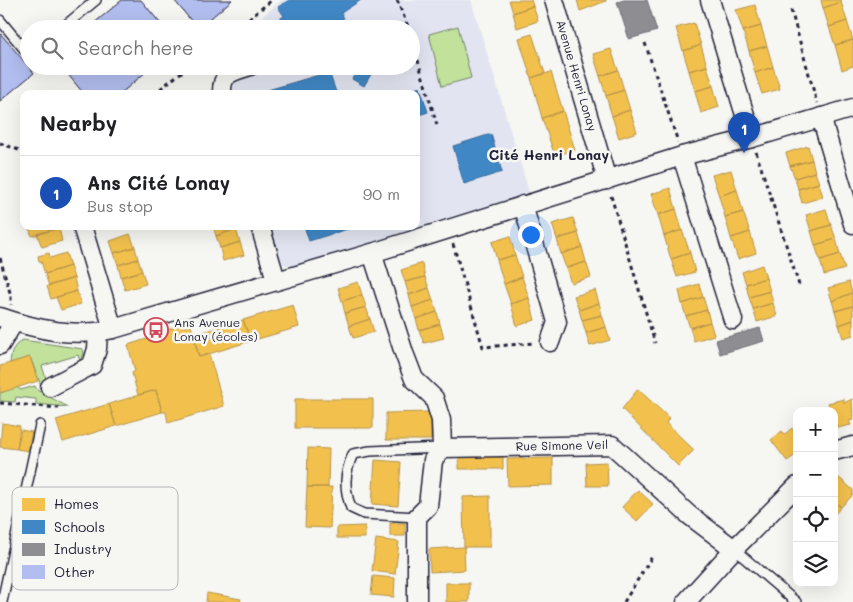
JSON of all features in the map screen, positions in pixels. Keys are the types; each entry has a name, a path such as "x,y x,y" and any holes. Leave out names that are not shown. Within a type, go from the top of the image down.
{"street":[{"name":"Avenue Henri Lonay","path":"554,0 607,180"},
{"path":"710,0 752,138"},
{"path":"222,90 222,83 228,75"},
{"path":"0,345 8,320 62,333 106,331 372,253 682,156 752,138 853,108"},
{"path":"821,117 853,224"},
{"path":"682,156 733,320"},
{"path":"523,205 557,322 550,342"},
{"path":"50,387 92,365 106,331 83,230"},
{"path":"261,230 276,280"},
{"path":"372,253 414,379 434,398 441,420 442,448 432,460 428,506 417,518 417,602"},
{"name":"Rue Simone Veil","path":"442,448 612,445 689,515 734,549"},
{"path":"838,450 853,446"},
{"path":"686,602 734,549 793,490"}],"lane":[{"path":"72,20 96,0"},
{"path":"0,20 20,44"},
{"path":"27,487 40,424"},
{"path":"417,518 364,514 351,508 345,492 347,466 353,454 370,451 442,448"},
{"path":"734,549 796,602"},
{"path":"2,602 12,555"}],"path":[{"path":"247,20 272,0"},
{"path":"397,0 405,20"},
{"path":"790,10 821,117"},
{"path":"645,43 682,156"},
{"path":"420,68 437,125"},
{"path":"159,90 178,75"},
{"path":"752,138 799,285"},
{"path":"0,143 20,150"},
{"path":"607,180 655,344"},
{"path":"448,229 483,347 550,342"},
{"path":"0,258 10,296 8,320"},
{"path":"0,403 59,408"},
{"path":"624,602 653,555"}],"shaded area":[{"path":"282,0 471,0 530,195 420,228 420,90 226,90 235,75 420,75 420,20 258,20"},
{"path":"268,230 412,230 295,265 285,265 277,258"}],"green space":[{"path":"458,26 471,78 442,86 429,34"},
{"path":"23,340 83,349 84,354 80,361 78,355 42,366 50,391 42,388 30,357 10,363 13,350"},
{"path":"35,386 37,390 68,407 36,404 36,399 16,397 15,402 0,401 0,393 17,387 21,390"}],"building: Homes":[{"path":"509,0 531,0 533,6 513,13"},
{"path":"577,0 606,0 606,1 580,11"},
{"path":"821,0 841,0 841,2 823,8"},
{"path":"841,2 847,21 829,27 823,8"},
{"path":"755,5 761,26 743,31 736,10"},
{"path":"533,6 538,21 517,28 513,13"},
{"path":"847,21 853,40 835,45 829,27"},
{"path":"694,23 701,45 683,51 676,28"},
{"path":"761,26 767,46 749,51 743,31"},
{"path":"532,34 545,73 531,78 519,38"},
{"path":"853,40 853,66 842,70 835,45"},
{"path":"701,45 707,66 689,71 683,51"},
{"path":"767,46 773,67 755,73 749,51"},
{"path":"611,49 618,70 600,76 593,54"},
{"path":"707,66 713,86 695,91 689,71"},
{"path":"773,67 780,89 762,94 755,73"},
{"path":"618,70 624,90 606,96 600,76"},
{"path":"551,72 563,111 542,118 531,78"},
{"path":"713,86 719,107 701,113 695,91"},
{"path":"624,90 630,110 612,116 606,96"},
{"path":"630,110 637,132 619,138 612,116"},
{"path":"563,111 575,150 555,156 542,118"},
{"path":"808,146 812,160 790,166 786,153"},
{"path":"812,160 815,172 795,178 790,166"},
{"path":"731,170 737,190 719,196 712,175"},
{"path":"815,172 819,183 798,189 795,178"},
{"path":"819,183 823,197 802,203 798,189"},
{"path":"670,188 676,209 658,215 651,194"},
{"path":"737,190 743,212 725,217 719,196"},
{"path":"676,209 682,230 664,236 658,215"},
{"path":"826,209 831,225 811,231 806,215"},
{"path":"743,212 750,232 731,238 725,217"},
{"path":"573,218 578,233 557,239 552,224"},
{"path":"831,225 836,239 815,245 811,231"},
{"path":"30,230 52,230 32,236"},
{"path":"59,230 62,241 42,247 37,234"},
{"path":"214,230 233,230 216,236"},
{"path":"236,230 240,242 220,248 216,236"},
{"path":"682,230 690,253 671,259 664,236"},
{"path":"750,232 756,253 738,259 731,238"},
{"path":"578,233 582,247 561,254 557,239"},
{"path":"130,234 135,247 114,253 110,241"},
{"path":"510,236 515,255 497,260 492,242"},
{"path":"836,239 840,254 820,260 815,245"},
{"path":"240,242 244,255 223,261 220,248"},
{"path":"135,247 138,259 118,265 114,253"},
{"path":"582,247 586,262 566,268 561,254"},
{"path":"49,253 50,258 66,253 70,266 45,274 38,256"},
{"path":"690,253 695,272 677,277 671,259"},
{"path":"840,254 845,269 824,275 820,260"},
{"path":"515,255 522,277 504,284 497,260"},
{"path":"138,259 142,271 121,277 118,265"},
{"path":"586,262 591,277 571,283 566,268"},
{"path":"422,263 425,277 405,282 401,270"},
{"path":"762,265 766,278 746,284 742,272"},
{"path":"70,266 74,278 49,286 45,274"},
{"path":"142,271 146,284 125,290 121,277"},
{"path":"425,277 429,288 409,295 405,282"},
{"path":"522,277 529,298 511,304 504,284"},
{"path":"74,278 77,291 51,299 47,286"},
{"path":"766,278 770,291 749,297 746,284"},
{"path":"358,282 362,295 342,301 338,288"},
{"path":"849,282 852,293 832,301 828,288"},
{"path":"699,284 703,297 682,304 679,290"},
{"path":"429,288 433,300 412,307 409,295"},
{"path":"595,290 599,303 579,310 574,296"},
{"path":"77,291 81,304 61,310 56,297"},
{"path":"770,291 773,303 753,309 749,297"},
{"path":"852,293 853,306 835,311 832,301"},
{"path":"362,295 366,307 345,313 342,301"},
{"path":"703,297 707,310 686,316 682,304"},
{"path":"529,298 535,320 517,326 511,304"},
{"path":"433,300 437,312 416,319 412,307"},
{"path":"599,303 602,315 582,320 579,310"},
{"path":"773,303 777,316 757,322 753,309"},
{"path":"293,305 299,327 251,341 243,320"},
{"path":"853,306 853,320 839,325 835,311"},
{"path":"366,307 370,319 349,326 345,313"},
{"path":"707,310 710,322 690,328 686,316"},
{"path":"437,312 440,324 419,330 416,319"},
{"path":"602,315 606,327 586,333 582,320"},
{"path":"370,319 374,332 353,338 349,326"},
{"path":"243,320 251,341 199,357 193,335"},
{"path":"853,320 853,335 843,338 839,325"},
{"path":"710,322 714,335 694,341 690,328"},
{"path":"183,324 184,327 191,325 199,357 209,354 224,406 168,423 166,412 162,412 156,390 138,395 132,373 135,371 128,345 168,332 167,330"},
{"path":"440,324 444,338 424,343 419,330"},
{"path":"606,327 610,340 590,346 586,333"},
{"path":"30,357 38,381 0,393 0,366"},
{"path":"638,389 669,418 666,423 694,450 678,466 622,409"},
{"path":"156,390 162,412 116,426 109,404"},
{"path":"295,399 373,399 373,428 295,428"},
{"path":"844,399 844,403 852,399 853,420 849,421 851,425 838,428 838,407 830,407 828,403"},
{"path":"109,404 116,426 63,442 56,420"},
{"path":"431,412 431,440 386,440 386,413"},
{"path":"2,423 20,426 17,449 0,447"},
{"path":"792,428 793,429 793,457 787,461 771,440 782,431 784,435"},
{"path":"21,430 32,432 28,451 17,449"},
{"path":"308,448 329,449 328,487 307,487"},
{"path":"459,455 503,455 503,469 459,469"},
{"path":"553,458 553,485 508,486 507,459"},
{"path":"375,460 401,462 398,506 372,504"},
{"path":"607,462 608,486 587,486 586,463"},
{"path":"838,477 853,490 853,495 841,507 838,504"},
{"path":"307,487 332,487 330,528 305,527"},
{"path":"638,490 653,504 637,521 622,507"},
{"path":"490,496 490,547 464,547 463,497"},
{"path":"390,523 405,523 405,536 390,536"},
{"path":"365,526 365,538 337,538 337,527"},
{"path":"376,539 399,542 395,574 372,571"},
{"path":"464,547 465,570 430,572 429,549"},
{"path":"373,576 395,578 394,597 371,595"},
{"path":"446,583 469,583 469,602 446,602"},
{"path":"207,593 241,599 240,602 206,602"}],"building: Schools":[{"path":"289,0 361,0 341,13 344,18 341,20 278,20 284,16 278,7"},
{"path":"319,75 330,75 335,90 268,90"},
{"path":"354,75 371,75 364,86 352,79"},
{"path":"420,87 428,112 420,115 420,90 411,90"},
{"path":"491,134 502,172 464,184 453,146"},
{"path":"305,230 344,230 309,241"}],"building: Industry":[{"path":"624,0 647,0 657,31 629,39 617,2"},
{"path":"760,328 764,341 720,354 716,340"}],"building: Other":[{"path":"122,0 141,0 158,20 98,20"},
{"path":"174,0 232,0 209,20 191,20"},
{"path":"0,33 20,57 20,75 32,75 0,101"},
{"path":"68,75 142,75 125,90 81,90"}],"place":[{"name":"Ans Cité Lonay","path":"744,153"},
{"name":"Ans Avenue Lonay (écoles)","path":"156,330"}],"district":[{"name":"Cité Henri Lonay","path":"549,155"}]}
